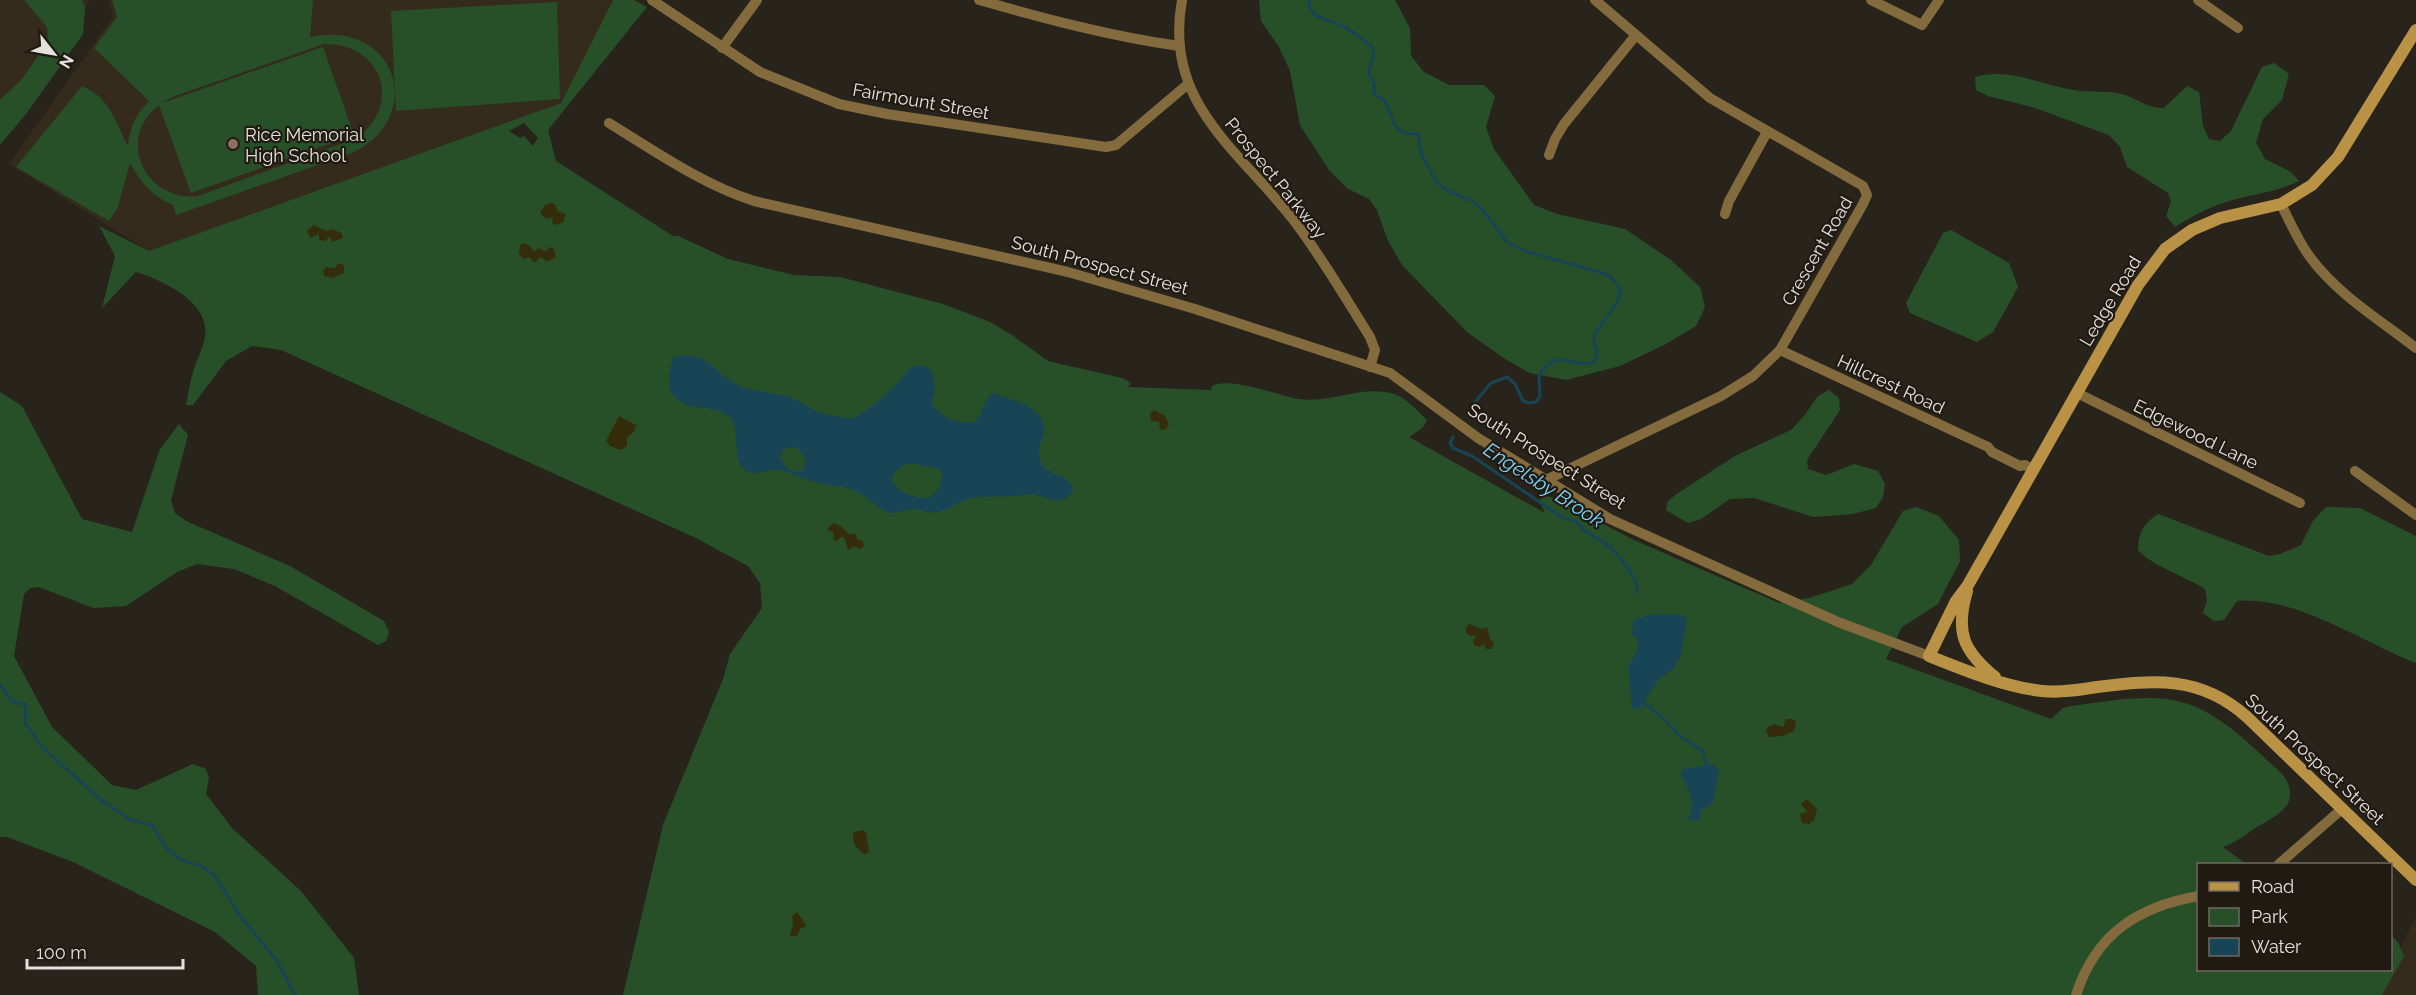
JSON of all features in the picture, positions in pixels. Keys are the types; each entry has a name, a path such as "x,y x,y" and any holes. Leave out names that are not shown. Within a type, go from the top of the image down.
{"street":[{"name":"Fairmount Street","path":"652,0 760,72 818,97 855,109 1106,147 1116,145 1188,84"},
{"path":"722,48 757,0"},
{"path":"979,0 1084,30 1179,46"},
{"name":"Prospect Parkway","path":"1182,0 1178,31 1179,46 1188,84 1212,124 1282,206 1310,244 1370,337 1375,350 1370,367"},
{"name":"Crescent Road","path":"1546,480 1721,396 1753,376 1780,350 1867,195 1863,186 1710,98 1595,0"},
{"path":"1871,0 1922,25 1939,0"},
{"path":"2198,0 2238,28"},
{"name":"Ledge Road","path":"1929,656 1956,601 1968,585 2029,467 2077,393 2138,285 2164,249 2182,235 2202,224 2281,204 2312,185 2331,166 2416,30"},
{"path":"1549,155 1564,124 1636,35"},
{"name":"South Prospect Street","path":"609,123 708,183 731,194 1068,272 1195,309 1398,378 1478,438 1610,519 1838,622 1979,675 2044,691 2078,690 2153,681 2187,684 2209,691 2239,710 2416,879"},
{"path":"1725,214 1729,201 1767,132"},
{"path":"2281,204 2301,243 2326,276 2348,296 2416,348"},
{"name":"Hillcrest Road","path":"1780,350 1988,447 1995,447 2023,461 2029,467"},
{"name":"Edgewood Lane","path":"2077,393 2300,503"},
{"path":"2355,471 2416,515"},
{"name":"Ledge Road","path":"1968,585 1960,623 1964,643 1976,661 1998,680"},
{"path":"2280,863 2342,809"},
{"path":"2076,995 2084,972 2095,955 2118,930 2153,907 2197,896"}],"shaded area":[{"path":"0,0 90,0 85,8 48,41 22,79 0,100"},
{"name":"Rice Memorial High School","path":"108,0 613,0 561,103 149,251 9,164 113,17"},
{"path":"2416,917 2416,995 2376,995 2389,971 2392,971 2392,966"}],"green space":[{"path":"24,0 82,0 85,8 83,34 26,114 0,145 0,100 22,79 48,41 47,27"},
{"path":"112,0 311,0 313,2 310,37 340,35 364,42 381,56 392,74 395,95 390,117 376,137 352,153 176,215 173,205 148,188 130,163 118,207 109,221 16,167 82,86 100,97 106,104 128,146 134,121 149,101 94,48 117,17","holes":["324,44 344,46 360,53 372,64 380,78 382,93 379,109 371,124 357,138 198,196 179,195 163,189 151,179 142,165 138,150 139,134 146,119 159,105 191,193 354,135 323,47 162,103 172,97"]},
{"path":"613,0 634,0 647,7 548,130 556,161 673,236 678,236 728,259 794,275 840,277 943,304 990,322 1048,361 1122,378 1131,383 1128,387 1211,390 1212,386 1230,383 1310,400 1371,391 1394,394 1408,402 1427,420 1422,428 1409,437 1545,513 1539,500 1543,496 1551,497 1634,540 1779,603 1809,598 1852,584 1871,565 1903,511 1916,507 1939,516 1959,540 1960,561 1938,604 1902,627 1886,659 2051,719 2063,708 2113,700 2157,698 2185,703 2199,708 2225,724 2284,776 2290,795 2285,808 2240,839 2223,847 2245,863 2197,863 2197,971 2392,971 2392,937 2398,942 2404,956 2382,995 623,995 663,825 723,679 730,654 762,608 760,583 748,566 696,538 281,350 252,346 226,361 193,405 186,405 193,372 205,337 205,324 193,303 171,287 136,272 102,308 115,256 99,226 149,251 561,103","holes":["524,123 538,138 533,146 524,136 520,138 509,131"]},
{"path":"1259,0 1395,0 1410,28 1411,56 1424,72 1449,85 1484,85 1495,96 1486,127 1494,149 1534,205 1557,214 1625,229 1671,260 1700,287 1705,307 1696,326 1666,344 1620,366 1566,380 1530,373 1505,359 1467,332 1402,265 1388,241 1377,210 1369,199 1348,189 1329,170 1300,125 1290,71 1279,47 1261,21"},
{"path":"557,2 560,99 396,111 391,11"},
{"path":"2274,63 2289,74 2282,100 2263,119 2256,143 2265,159 2291,172 2299,181 2219,204 2175,227 2166,216 2171,202 2168,193 2127,167 2120,147 2109,135 2032,107 1988,96 1976,90 1975,77 1988,74 2013,75 2061,88 2119,93 2158,108 2164,108 2187,86 2199,92 2203,126 2209,139 2220,141 2231,131 2262,67"},
{"path":"1951,230 2009,263 2018,287 1993,332 1977,342 1910,313 1906,303 1943,233"},
{"path":"1829,390 1839,398 1840,410 1807,460 1808,469 1826,475 1854,464 1878,471 1885,484 1883,497 1876,508 1853,514 1813,517 1754,498 1730,499 1701,519 1688,523 1666,510 1668,501 1678,493 1735,456 1791,430 1818,396"},
{"path":"0,392 22,406 82,519 132,532 160,449 179,424 188,435 171,500 175,513 186,521 290,566 384,621 389,632 386,641 378,645 275,586 234,569 197,564 177,572 126,606 93,608 39,587 30,588 24,594 14,656 52,727 112,785 136,790 193,764 206,769 209,778 206,794 232,828 301,891 354,958 359,995 258,995 256,966 215,932 73,862 7,837 0,837"},
{"path":"2326,507 2360,508 2416,536 2416,663 2306,613 2260,601 2237,601 2224,620 2214,621 2203,613 2207,600 2205,589 2160,566 2138,550 2139,538 2143,529 2158,514 2269,556 2280,554 2301,545 2313,521"}],"sand":[{"path":"552,203 556,205 557,211 566,214 563,222 557,225 552,223 553,217 546,219 540,213 545,205"},
{"path":"314,225 326,231 331,229 342,233 343,238 332,242 330,236 325,241 319,240 319,234 310,238 307,230"},
{"path":"525,243 534,252 539,248 546,252 549,247 553,248 556,257 547,262 541,257 535,262 530,257 523,259 519,253 520,245"},
{"path":"339,263 344,265 344,273 332,278 324,276 323,271 326,267 335,268"},
{"path":"1154,410 1165,416 1169,424 1166,429 1160,430 1159,422 1151,421 1150,414"},
{"path":"619,416 636,425 634,432 627,437 627,446 621,450 610,446 606,441"},
{"path":"834,523 849,534 855,534 858,540 863,541 864,546 860,549 854,546 848,550 844,537 837,541 833,540 834,533 828,528"},
{"path":"1469,624 1482,629 1487,627 1490,639 1494,643 1492,649 1486,649 1484,644 1480,647 1475,646 1473,641 1476,635 1470,636 1466,633"},
{"path":"1786,719 1793,719 1796,722 1794,731 1783,736 1769,737 1766,731 1768,727 1774,724 1783,727"},
{"path":"1807,799 1817,809 1814,820 1809,824 1802,823 1800,814 1807,812 1801,804"},
{"path":"864,830 869,852 864,855 854,844 853,832"},
{"path":"797,912 807,926 800,929 798,935 792,937 790,934 793,925 792,916"}],"water":[{"path":"687,355 700,358 743,388 788,396 820,413 852,419 884,396 911,367 926,367 934,376 935,390 932,404 951,419 975,422 992,393 1017,401 1034,410 1040,416 1044,432 1039,452 1040,460 1050,471 1066,479 1073,489 1065,499 1061,500 1031,495 977,497 938,512 911,509 889,513 860,493 847,488 814,482 780,470 749,472 741,465 738,458 732,420 720,411 683,403 669,389 669,374 673,357","holes":["796,447 806,459 802,470 798,472 787,469 780,457 783,449","914,464 939,469 942,472 940,487 930,498 902,492 891,479 900,467"]},
{"path":"1670,614 1687,618 1681,655 1673,669 1659,679 1639,709 1632,709 1628,667 1638,649 1638,641 1632,634 1633,620 1648,615"},
{"path":"1712,764 1719,770 1713,803 1701,810 1700,820 1691,821 1688,819 1692,808 1691,797 1680,776 1683,769"}],"waterway":[{"name":"Engelsby Brook","path":"1309,0 1315,15 1348,29 1372,47 1374,55 1368,73 1374,83 1374,94 1385,101 1396,127 1404,133 1418,134 1422,156 1437,183 1448,191 1472,201 1482,209 1508,243 1528,252 1606,274 1620,289 1618,301 1595,334 1597,357 1594,362 1586,364 1566,360 1553,361 1539,376 1540,396 1536,402 1523,401 1515,384 1507,377 1491,383 1476,401"},
{"name":"Engelsby Brook","path":"1453,437 1450,443 1453,448 1472,456 1563,518 1576,522 1586,532 1611,548 1631,574 1637,587 1637,593"},
{"path":"0,685 12,701 26,705 25,723 41,746 101,800 129,819 153,826 166,848 181,860 201,866 215,876 240,916 277,961 295,995"},
{"path":"1643,702 1662,717 1681,737 1703,751 1707,767"}],"place":[{"name":"Rice Memorial High School","path":"233,144"}]}
